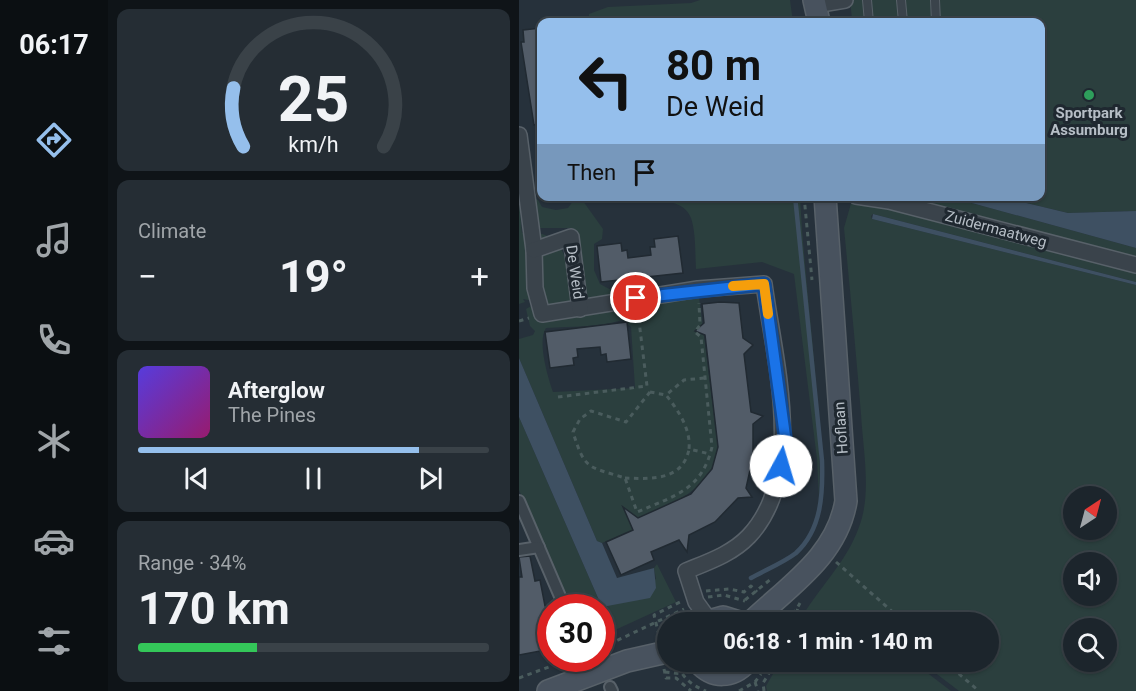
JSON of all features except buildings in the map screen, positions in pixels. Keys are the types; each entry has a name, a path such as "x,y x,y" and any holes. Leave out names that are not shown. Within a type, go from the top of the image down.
{"main road":[{"name":"Hoflaan","path":"761,612 824,552 843,520 846,501 825,201"},
{"path":"548,691 627,661 657,654"},
{"path":"711,672 738,676"}],"street":[{"path":"816,9 845,0"},
{"name":"De Weid","path":"519,135 534,250 535,288 542,314 698,289 764,284 785,436 774,495 749,536 726,554 685,571 692,605 699,612"},
{"name":"Zuidermaatweg","path":"887,201 1136,266"},
{"name":"De Weid","path":"534,250 570,237 580,309"},
{"path":"519,501 559,594"},
{"path":"519,550 539,547"}],"lane":[{"path":"867,0 869,18"},
{"path":"901,0 903,18"},
{"path":"935,0 936,18"}],"path":[{"path":"625,478 637,512 679,494 699,480 710,454 701,337 695,332 700,325 698,289"},
{"path":"636,298 647,386 650,392"},
{"path":"666,395 684,380 704,378"},
{"path":"558,397 647,386"},
{"path":"650,392 666,395 678,411 690,439 687,459 673,474 658,480 625,478 591,467 581,458 573,432 580,419 591,411 626,422 650,392"},
{"path":"689,449 710,454"},
{"path":"824,552 893,612"},
{"path":"615,643 705,598 723,595 745,600 774,577"},
{"path":"687,612 692,605"},
{"path":"519,678 537,671"},
{"path":"655,674 667,672"},
{"path":"691,672 695,687 699,691"},
{"path":"764,691 763,683 770,672"},
{"path":"957,672 979,691"},
{"path":"755,682 759,691"},
{"path":"695,687 706,691"}],"green space":[{"path":"700,0 790,0 792,18 589,18 589,14 608,7 691,3"},
{"name":"Sportpark Assumburg","path":"850,0 1136,0 1136,211 1068,213 1018,201 1045,201 1045,18 852,18"},
{"path":"531,196 537,199 542,207 556,210 568,208 573,201 583,201 603,229 602,239 594,244 594,270 600,284 615,292 624,292 636,304 698,289 718,447 714,463 707,476 697,486 673,503 630,522 633,530 602,543 597,541 519,358 519,339 533,335 535,331 530,326 526,309 533,305 533,301 523,299 525,302 519,304 519,202 522,233 548,236 562,251 569,272 573,297 578,243 573,228 539,228","holes":["623,320 631,327 635,388 553,392 543,350 546,328 594,326"]},
{"path":"611,201 653,201 624,203"},
{"path":"653,201 800,201 816,385 820,460 819,498 817,459 794,274 762,262 696,269 694,230 691,218 680,206"},
{"path":"852,201 1136,273 1136,282 873,214 871,216 872,219 1136,285 1136,691 959,691 934,672 999,672 999,612 805,612 847,553 859,527 865,500 865,457 844,228"},
{"path":"899,201 965,201 1136,248 1136,261"},
{"path":"519,417 596,594 563,594 519,490"},
{"path":"657,564 676,602 615,630 615,600 656,579 654,568"},
{"path":"774,672 926,672 951,691 767,691 766,686"}],"water":[{"path":"965,201 1018,201 1068,213 1136,211 1136,248"},
{"path":"873,214 1136,282 1136,285 872,219"},
{"path":"519,358 597,541 602,543 617,578 654,568 656,588 650,598 615,605 615,594 596,594 519,417"}],"waterway":[{"path":"751,578 791,557 805,543 816,522 821,498 822,461 796,201"}],"slow traffic":[{"path":"733,286 764,284 768,314"}],"place":[{"name":"Sportpark Assumburg","path":"1089,95"}],"route":[{"path":"636,298 677,294 698,289 764,284 785,436 781,466"}]}
